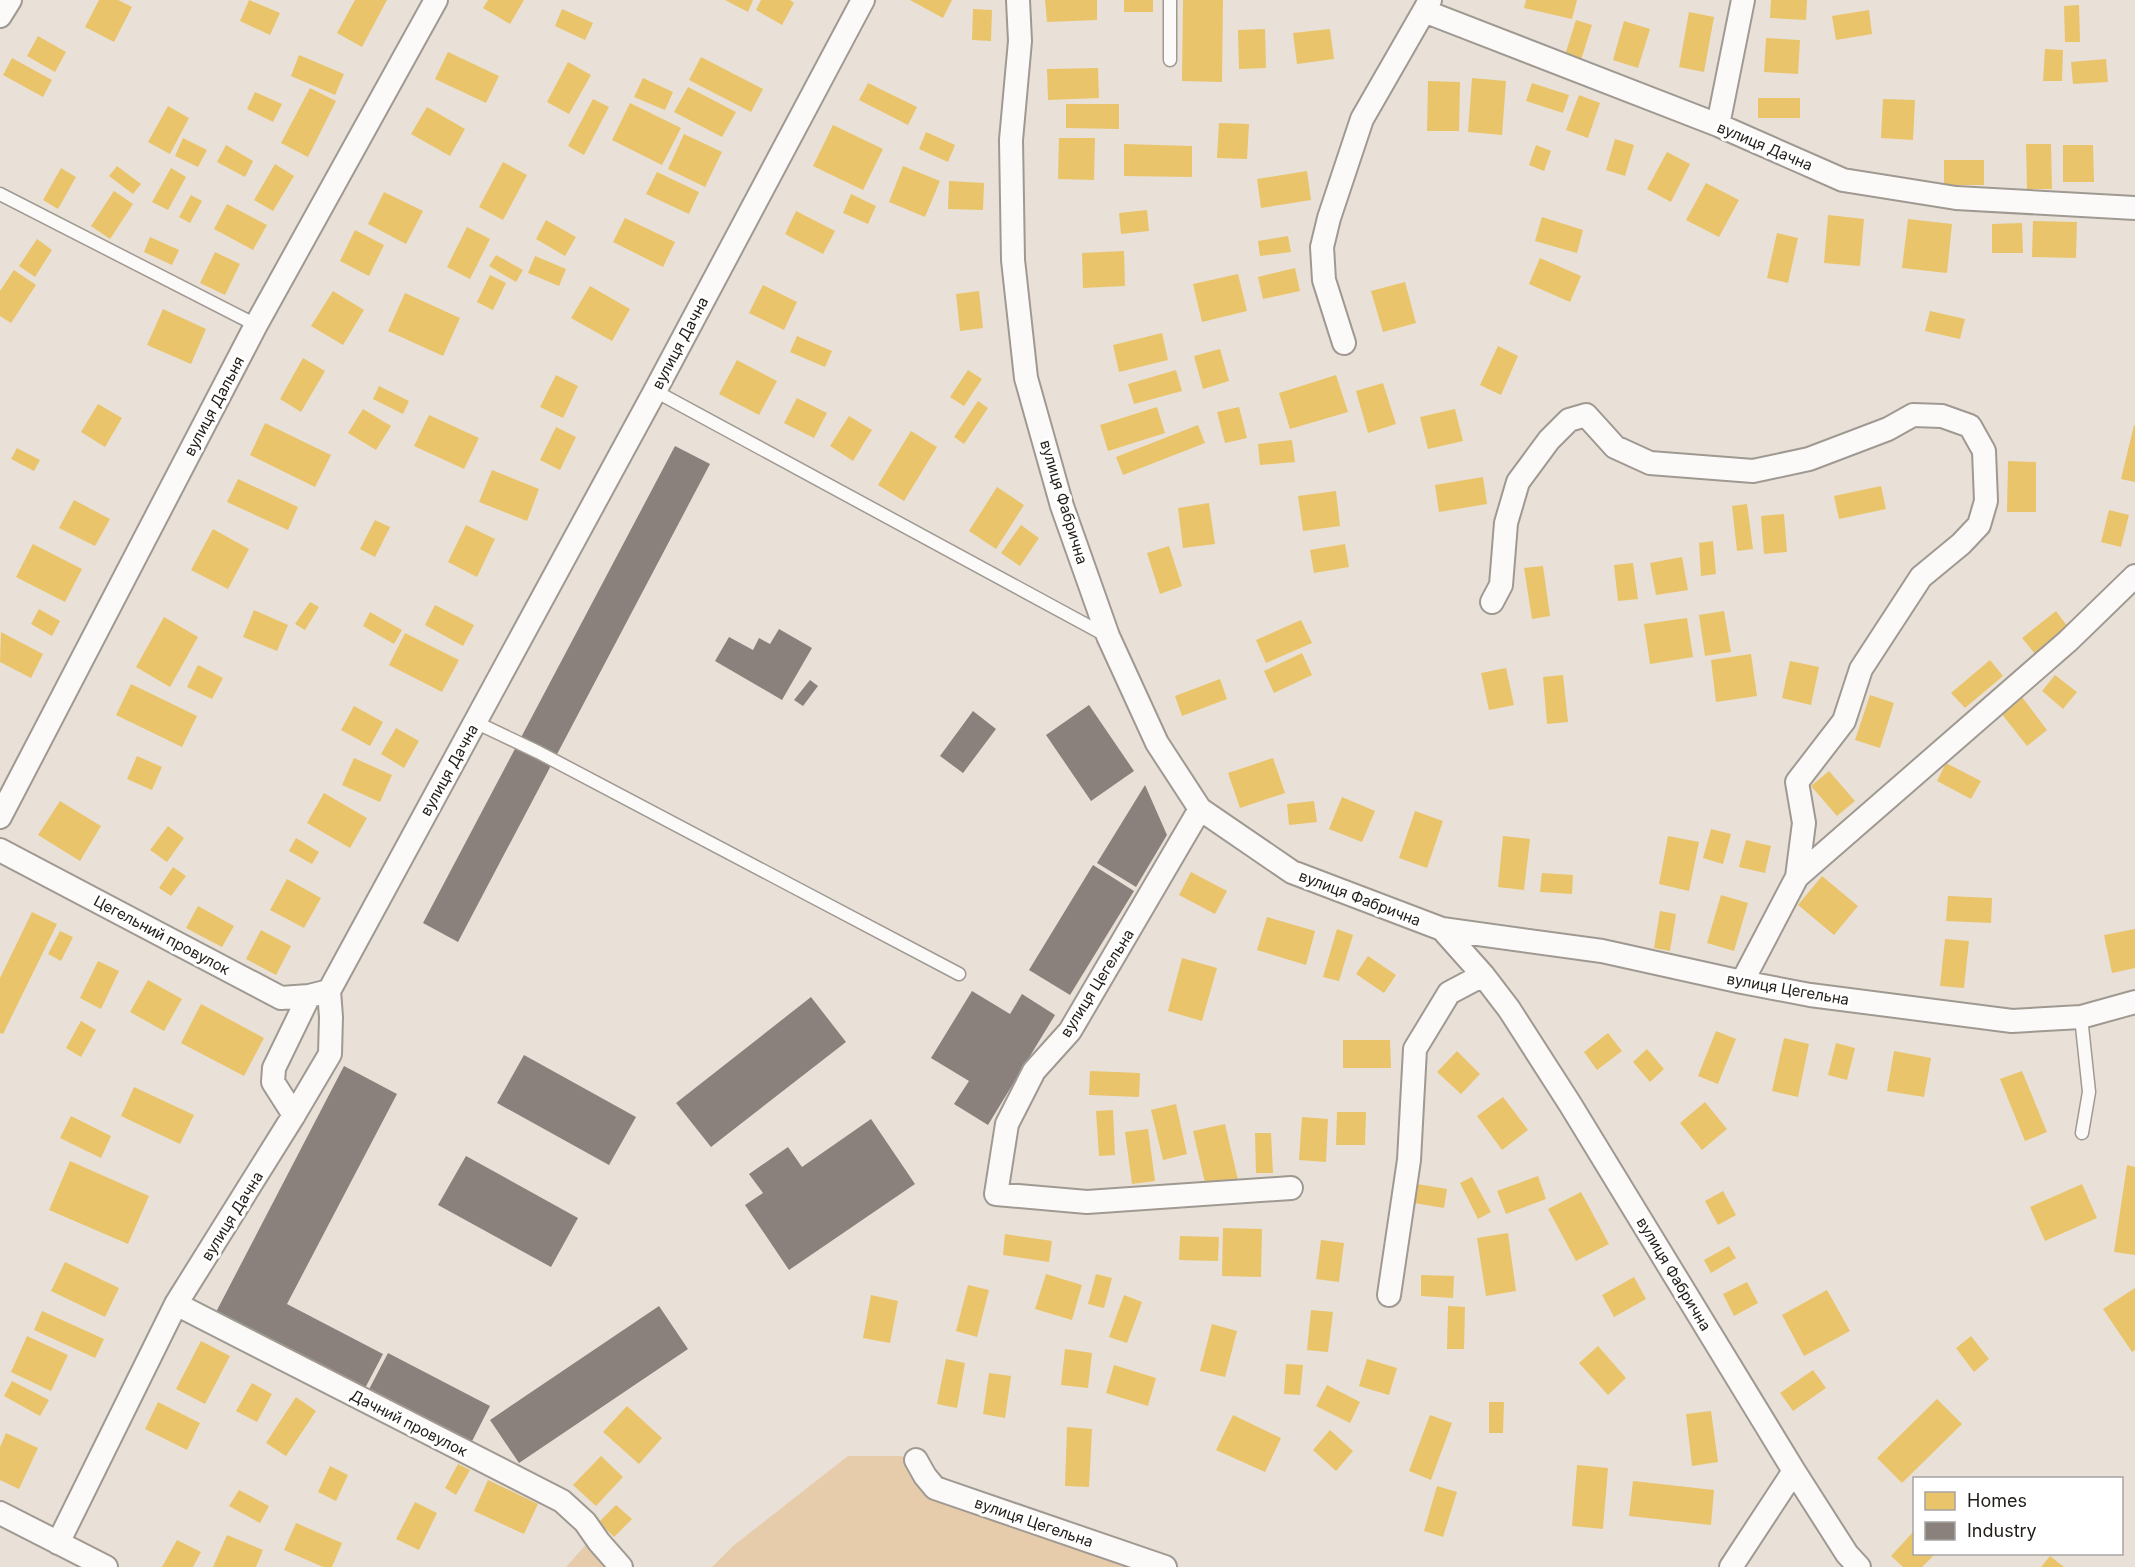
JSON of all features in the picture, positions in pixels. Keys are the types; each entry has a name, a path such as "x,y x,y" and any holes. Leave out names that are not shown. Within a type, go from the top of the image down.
{"street":[{"path":"0,16 10,0"},
{"name":"вулиця Дальня","path":"0,817 256,326 436,0"},
{"name":"вулиця Дачна","path":"58,1543 176,1304 330,1054 331,1017 319,994 475,723 863,0"},
{"name":"вулиця Фабрична","path":"1018,0 1020,41 1011,140 1013,249 1026,378 1062,506 1108,636 1157,743 1200,809 1292,872 1442,929 1483,975 1509,1009 1570,1104 1794,1471 1847,1554 1859,1567"},
{"path":"1718,125 1743,0"},
{"path":"1344,343 1324,280 1322,247 1329,218 1362,119 1427,6"},
{"name":"вулиця Дачна","path":"1427,6 1718,125 1843,180 1956,198 2135,208"},
{"path":"1492,602 1501,585 1506,523 1518,482 1549,440 1569,420 1586,415 1615,447 1650,463 1752,471 1809,459 1888,429 1913,415 1942,416 1970,426 1984,451 1986,501 1979,525 1961,544 1921,577 1861,669 1844,721 1797,782 1804,823 1797,877 1742,982"},
{"path":"1797,877 2060,649 2135,576"},
{"name":"вулиця Цегельна","path":"1200,809 1070,1031 1034,1071 1007,1124 996,1194 1087,1202 1291,1188"},
{"name":"Цегельний провулок","path":"0,850 281,998 319,994"},
{"name":"вулиця Цегельна","path":"1442,929 1602,951 1810,995 2012,1021 2081,1017 2135,1002"},
{"path":"1389,1295 1409,1160 1415,1049 1449,993 1483,975"},
{"path":"294,1115 273,1082 274,1068 319,994"},
{"name":"Дачний провулок","path":"176,1304 562,1501 585,1522 621,1567"},
{"name":"вулиця Цегельна","path":"916,1460 935,1488 1165,1567"},
{"path":"1731,1567 1794,1471"},
{"path":"0,1513 106,1567"}],"lane":[{"path":"1170,0 1170,60"},
{"path":"0,194 256,326"},
{"path":"655,391 1108,636"},
{"path":"475,723 549,757 958,974"},
{"path":"2081,1017 2089,1092 2082,1133"}],"shaded area":[{"path":"848,1456 901,1456 1091,1549 1133,1567 712,1567 733,1546"},
{"path":"590,1540 624,1567 566,1567"}],"building: Homes":[{"path":"99,0 118,0 132,7 114,42 85,27"},
{"path":"249,0 280,13 270,35 240,21"},
{"path":"355,0 387,0 362,47 337,33"},
{"path":"488,0 524,0 510,24 483,8"},
{"path":"725,0 753,0 748,12"},
{"path":"761,0 790,0 794,3 782,25 756,10"},
{"path":"910,0 952,0 943,18"},
{"path":"1045,0 1097,0 1097,20 1047,22"},
{"path":"1124,0 1153,0 1153,12 1124,12"},
{"path":"1183,0 1223,0 1222,82 1182,81"},
{"path":"1526,0 1577,0 1572,19 1524,8"},
{"path":"1771,0 1807,0 1806,20 1770,18"},
{"path":"2079,5 2080,42 2065,42 2064,6"},
{"path":"562,9 593,23 585,40 555,26"},
{"path":"973,9 992,10 991,41 972,40"},
{"path":"1869,10 1872,34 1836,40 1832,16"},
{"path":"1689,12 1714,17 1704,72 1679,67"},
{"path":"1576,20 1592,25 1581,60 1565,55"},
{"path":"1624,21 1650,29 1638,68 1613,60"},
{"path":"1265,29 1266,68 1239,69 1238,30"},
{"path":"1330,29 1334,59 1297,64 1293,33"},
{"path":"38,36 66,52 55,72 27,56"},
{"path":"1766,38 1800,40 1798,74 1764,72"},
{"path":"2045,49 2063,50 2062,81 2043,81"},
{"path":"448,52 499,76 486,103 435,79"},
{"path":"299,55 344,74 335,95 291,76"},
{"path":"701,57 763,89 751,112 689,80"},
{"path":"12,58 52,80 43,97 3,75"},
{"path":"2106,59 2108,82 2073,84 2071,62"},
{"path":"568,62 591,75 569,114 547,102"},
{"path":"1098,68 1099,98 1048,100 1047,69"},
{"path":"643,78 673,92 665,110 634,97"},
{"path":"1472,78 1506,81 1502,135 1468,132"},
{"path":"1428,81 1460,82 1459,131 1427,131"},
{"path":"868,83 917,107 908,125 859,100"},
{"path":"1532,83 1569,95 1563,113 1526,101"},
{"path":"688,87 736,112 722,137 674,112"},
{"path":"310,88 336,101 308,157 281,143"},
{"path":"255,92 282,104 273,122 247,109"},
{"path":"1579,95 1600,103 1588,138 1566,130"},
{"path":"1758,98 1800,98 1800,118 1758,118"},
{"path":"593,99 609,107 584,155 568,146"},
{"path":"1883,99 1915,100 1913,140 1881,138"},
{"path":"630,103 681,128 662,165 612,140"},
{"path":"1066,104 1119,104 1119,129 1066,128"},
{"path":"168,106 189,118 170,154 148,142"},
{"path":"427,107 465,129 450,156 411,134"},
{"path":"1219,123 1249,124 1247,159 1217,158"},
{"path":"833,125 883,149 863,190 813,166"},
{"path":"926,132 955,145 948,162 919,149"},
{"path":"684,134 722,152 705,187 668,169"},
{"path":"183,138 207,150 198,167 175,156"},
{"path":"1059,138 1095,138 1094,180 1058,179"},
{"path":"1615,139 1634,145 1625,176 1606,170"},
{"path":"1124,144 1192,146 1192,177 1124,176"},
{"path":"2026,144 2051,144 2052,189 2027,189"},
{"path":"226,145 253,161 245,177 217,162"},
{"path":"1536,145 1551,151 1544,171 1529,165"},
{"path":"2063,145 2093,145 2094,182 2063,182"},
{"path":"1667,152 1690,164 1671,202 1647,189"},
{"path":"1944,160 1984,160 1984,185 1944,185"},
{"path":"503,162 527,175 503,220 479,207"},
{"path":"275,164 294,176 273,211 254,200"},
{"path":"117,166 141,184 133,194 109,176"},
{"path":"903,166 940,181 925,217 889,202"},
{"path":"61,168 76,177 58,209 43,200"},
{"path":"171,168 186,177 168,210 152,202"},
{"path":"1307,171 1311,200 1261,208 1257,179"},
{"path":"657,172 699,192 689,214 646,194"},
{"path":"949,181 984,183 983,210 948,209"},
{"path":"1706,183 1739,200 1719,237 1686,220"},
{"path":"114,191 133,204 110,239 91,226"},
{"path":"384,192 423,211 406,244 368,224"},
{"path":"851,194 876,206 868,224 843,213"},
{"path":"191,195 202,201 190,223 179,217"},
{"path":"227,204 267,225 253,250 214,229"},
{"path":"1147,210 1149,231 1121,234 1119,213"},
{"path":"796,211 835,231 823,254 785,234"},
{"path":"1828,215 1864,219 1860,266 1824,263"},
{"path":"1542,217 1583,230 1577,253 1535,241"},
{"path":"625,218 675,242 663,267 613,242"},
{"path":"1908,219 1952,224 1947,273 1902,268"},
{"path":"546,220 576,237 565,256 536,239"},
{"path":"2033,221 2077,222 2076,258 2032,257"},
{"path":"2022,223 2023,253 1992,253 1992,224"},
{"path":"467,227 490,239 470,279 447,267"},
{"path":"355,230 384,245 369,276 340,261"},
{"path":"1777,233 1798,238 1788,283 1767,278"},
{"path":"1288,236 1291,252 1260,256 1258,241"},
{"path":"150,237 179,250 172,265 144,252"},
{"path":"37,239 52,250 35,277 19,266"},
{"path":"1124,251 1125,286 1083,288 1082,253"},
{"path":"215,252 240,264 225,295 200,283"},
{"path":"496,255 523,270 516,282 489,266"},
{"path":"535,256 566,269 559,286 528,273"},
{"path":"1540,258 1581,276 1570,302 1529,284"},
{"path":"1295,268 1300,291 1263,299 1258,277"},
{"path":"14,270 36,285 11,323 0,316 0,291"},
{"path":"1238,274 1247,311 1202,322 1193,284"},
{"path":"490,275 506,283 493,310 477,302"},
{"path":"1405,282 1416,323 1383,332 1371,291"},
{"path":"763,285 797,302 784,330 749,313"},
{"path":"590,286 630,309 612,341 571,318"},
{"path":"333,291 364,310 343,345 311,326"},
{"path":"979,291 983,328 960,331 956,294"},
{"path":"405,293 460,318 443,356 388,331"},
{"path":"163,309 206,329 191,364 147,345"},
{"path":"1930,311 1965,319 1960,339 1925,331"},
{"path":"1162,333 1168,360 1119,372 1113,345"},
{"path":"797,336 832,351 825,367 790,352"},
{"path":"1498,346 1518,356 1501,395 1480,385"},
{"path":"1220,349 1229,381 1203,389 1194,356"},
{"path":"303,358 325,371 301,412 280,399"},
{"path":"737,360 777,381 759,415 719,394"},
{"path":"968,370 982,379 964,406 950,397"},
{"path":"1176,370 1182,391 1134,404 1128,384"},
{"path":"556,375 578,386 563,418 540,407"},
{"path":"1336,375 1348,412 1290,429 1279,393"},
{"path":"1383,383 1396,424 1368,433 1356,391"},
{"path":"379,386 409,401 403,414 373,399"},
{"path":"797,398 827,413 814,438 784,423"},
{"path":"978,401 988,408 964,444 954,437"},
{"path":"98,404 122,418 105,447 81,432"},
{"path":"1157,407 1165,433 1108,451 1100,425"},
{"path":"1239,407 1247,438 1225,443 1217,412"},
{"path":"363,409 391,426 376,450 348,433"},
{"path":"1455,409 1463,441 1428,449 1420,417"},
{"path":"429,415 479,438 464,469 414,446"},
{"path":"849,416 872,430 853,461 830,446"},
{"path":"265,423 331,455 315,487 250,455"},
{"path":"1198,425 1205,443 1123,475 1116,457"},
{"path":"2135,426 2135,482 2121,479"},
{"path":"556,427 576,437 560,470 540,460"},
{"path":"911,431 937,447 904,501 878,485"},
{"path":"1292,440 1295,462 1260,465 1258,444"},
{"path":"17,448 40,460 34,471 11,459"},
{"path":"2008,461 2036,462 2036,512 2007,512"},
{"path":"492,470 539,489 527,521 479,502"},
{"path":"1483,477 1487,504 1439,512 1435,485"},
{"path":"238,479 298,507 288,530 227,502"},
{"path":"1881,486 1886,509 1839,519 1834,496"},
{"path":"997,487 1024,505 996,549 969,531"},
{"path":"1336,491 1340,526 1303,531 1298,496"},
{"path":"74,500 110,519 95,546 59,528"},
{"path":"1209,503 1215,544 1183,548 1178,508"},
{"path":"1747,504 1753,549 1737,551 1732,506"},
{"path":"2109,510 2129,515 2121,547 2101,542"},
{"path":"1784,514 1787,552 1764,554 1761,516"},
{"path":"375,520 390,527 375,557 360,549"},
{"path":"466,525 495,539 477,577 448,562"},
{"path":"1021,525 1039,538 1020,566 1001,553"},
{"path":"213,529 249,549 228,589 191,570"},
{"path":"1713,541 1716,574 1701,576 1699,543"},
{"path":"33,544 82,569 65,602 16,577"},
{"path":"1345,544 1349,567 1314,573 1310,550"},
{"path":"1169,546 1182,586 1160,594 1147,553"},
{"path":"1682,557 1688,590 1656,595 1650,563"},
{"path":"1633,563 1638,599 1618,601 1614,565"},
{"path":"1543,566 1550,616 1532,619 1524,568"},
{"path":"310,602 319,607 305,630 295,624"},
{"path":"435,605 474,625 463,646 425,625"},
{"path":"39,609 60,621 52,636 31,624"},
{"path":"254,610 288,625 277,651 243,637"},
{"path":"1724,611 1731,652 1705,656 1699,615"},
{"path":"2056,611 2068,627 2035,654 2022,638"},
{"path":"370,612 402,630 394,644 363,626"},
{"path":"164,617 198,637 170,687 136,667"},
{"path":"1687,618 1693,657 1650,664 1644,624"},
{"path":"1301,620 1312,643 1266,663 1256,640"},
{"path":"1,632 43,654 31,678 0,662"},
{"path":"405,633 459,660 442,692 389,665"},
{"path":"1302,653 1312,675 1274,693 1264,671"},
{"path":"1751,654 1757,696 1716,702 1711,660"},
{"path":"1990,660 2003,676 1965,708 1951,693"},
{"path":"1790,661 1819,667 1811,705 1782,698"},
{"path":"198,665 223,678 212,699 187,687"},
{"path":"1506,668 1514,705 1489,710 1481,673"},
{"path":"1563,675 1568,722 1547,724 1543,677"},
{"path":"2055,675 2077,692 2063,709 2042,691"},
{"path":"1220,679 1227,699 1182,716 1175,696"},
{"path":"131,684 197,716 182,747 116,715"},
{"path":"1870,695 1894,703 1880,748 1855,740"},
{"path":"2022,697 2047,730 2027,746 2001,713"},
{"path":"354,706 383,722 370,746 341,730"},
{"path":"396,728 419,741 404,768 381,754"},
{"path":"137,756 162,767 152,790 127,779"},
{"path":"354,758 392,775 380,802 342,785"},
{"path":"1273,758 1285,793 1240,808 1228,773"},
{"path":"1946,763 1981,781 1971,799 1937,781"},
{"path":"1829,771 1855,801 1837,816 1811,786"},
{"path":"324,793 367,818 350,848 307,823"},
{"path":"1342,797 1375,811 1362,842 1329,829"},
{"path":"60,801 101,826 80,861 38,835"},
{"path":"1314,801 1317,822 1289,825 1287,804"},
{"path":"1415,811 1443,821 1427,868 1399,858"},
{"path":"168,826 184,838 167,862 150,850"},
{"path":"1711,829 1731,834 1723,864 1703,858"},
{"path":"1503,836 1530,839 1524,890 1498,887"},
{"path":"1668,836 1699,842 1689,891 1659,884"},
{"path":"296,838 319,852 312,864 289,851"},
{"path":"1746,840 1771,846 1765,873 1739,867"},
{"path":"173,867 186,876 171,896 159,888"},
{"path":"1191,872 1227,891 1215,914 1179,895"},
{"path":"1542,873 1573,875 1572,894 1540,892"},
{"path":"1822,876 1858,906 1834,935 1798,905"},
{"path":"287,879 321,898 304,928 270,910"},
{"path":"1721,895 1748,903 1734,951 1707,943"},
{"path":"1948,896 1992,898 1991,923 1946,921"},
{"path":"198,906 234,926 222,947 186,928"},
{"path":"1660,911 1676,914 1670,951 1654,948"},
{"path":"32,912 57,924 3,1034 0,1033 0,978"},
{"path":"1267,917 1315,931 1306,965 1257,950"},
{"path":"1337,929 1353,935 1339,981 1323,977"},
{"path":"2135,929 2135,968 2112,973 2104,935"},
{"path":"261,930 291,946 276,975 246,959"},
{"path":"60,931 73,937 61,961 48,954"},
{"path":"1945,939 1969,941 1964,988 1940,986"},
{"path":"1368,956 1396,975 1384,993 1356,974"},
{"path":"1182,958 1217,968 1202,1021 1168,1011"},
{"path":"98,961 119,971 101,1009 80,998"},
{"path":"148,980 182,999 164,1031 130,1012"},
{"path":"201,1004 264,1038 244,1076 181,1043"},
{"path":"81,1021 96,1030 81,1057 66,1048"},
{"path":"1716,1031 1736,1039 1718,1084 1698,1076"},
{"path":"1608,1033 1622,1051 1597,1070 1584,1052"},
{"path":"1784,1038 1809,1044 1798,1097 1772,1091"},
{"path":"1343,1040 1390,1040 1391,1068 1343,1068"},
{"path":"1836,1043 1855,1048 1847,1080 1828,1075"},
{"path":"1647,1049 1664,1069 1650,1082 1633,1062"},
{"path":"1457,1051 1480,1074 1461,1094 1437,1072"},
{"path":"1894,1051 1931,1058 1924,1097 1887,1091"},
{"path":"1090,1071 1140,1073 1139,1097 1089,1095"},
{"path":"2022,1071 2047,1132 2025,1141 2000,1079"},
{"path":"134,1087 194,1115 180,1144 121,1116"},
{"path":"1503,1097 1528,1130 1502,1150 1477,1116"},
{"path":"1705,1102 1727,1129 1702,1150 1680,1123"},
{"path":"1176,1104 1187,1154 1163,1160 1151,1110"},
{"path":"1113,1110 1115,1155 1099,1156 1096,1111"},
{"path":"1337,1112 1366,1112 1365,1145 1336,1145"},
{"path":"71,1116 111,1136 101,1158 60,1138"},
{"path":"1302,1117 1328,1119 1326,1162 1299,1160"},
{"path":"1225,1124 1238,1180 1206,1187 1193,1131"},
{"path":"1148,1129 1155,1181 1132,1184 1125,1132"},
{"path":"1255,1133 1271,1133 1273,1173 1256,1173"},
{"path":"70,1161 149,1196 128,1244 49,1210"},
{"path":"2127,1165 2135,1167 2135,1255 2114,1252"},
{"path":"1538,1176 1546,1199 1506,1214 1497,1191"},
{"path":"1472,1177 1491,1212 1478,1219 1460,1183"},
{"path":"1417,1184 1447,1189 1444,1208 1414,1203"},
{"path":"2082,1184 2097,1218 2045,1241 2030,1207"},
{"path":"1723,1191 1736,1215 1718,1225 1705,1201"},
{"path":"1581,1192 1609,1244 1576,1261 1548,1209"},
{"path":"1223,1228 1262,1229 1261,1277 1222,1276"},
{"path":"1508,1233 1516,1291 1486,1296 1477,1238"},
{"path":"1005,1234 1052,1241 1049,1262 1003,1255"},
{"path":"1180,1236 1219,1237 1218,1261 1179,1260"},
{"path":"1321,1240 1344,1243 1339,1282 1316,1279"},
{"path":"1729,1246 1736,1258 1711,1273 1704,1260"},
{"path":"65,1262 119,1288 105,1317 51,1291"},
{"path":"1046,1274 1082,1285 1072,1320 1035,1309"},
{"path":"1096,1274 1112,1278 1104,1308 1088,1304"},
{"path":"1421,1275 1454,1276 1453,1298 1421,1296"},
{"path":"1634,1277 1646,1299 1614,1317 1602,1295"},
{"path":"1747,1282 1758,1303 1734,1316 1723,1294"},
{"path":"968,1285 989,1290 977,1337 956,1331"},
{"path":"2135,1288 2135,1350 2132,1352 2103,1309"},
{"path":"1827,1290 1850,1331 1804,1356 1782,1315"},
{"path":"871,1295 898,1301 890,1343 863,1338"},
{"path":"1124,1295 1142,1302 1127,1343 1109,1337"},
{"path":"1448,1306 1465,1307 1464,1349 1447,1349"},
{"path":"1311,1310 1333,1312 1328,1352 1307,1350"},
{"path":"42,1311 104,1339 95,1358 34,1330"},
{"path":"1212,1324 1237,1331 1225,1377 1200,1371"},
{"path":"27,1336 68,1355 51,1391 11,1372"},
{"path":"1971,1336 1989,1359 1974,1372 1956,1348"},
{"path":"201,1341 230,1356 205,1404 176,1389"},
{"path":"1598,1346 1626,1378 1608,1395 1579,1363"},
{"path":"1065,1349 1092,1353 1088,1388 1061,1385"},
{"path":"946,1359 965,1363 957,1408 937,1404"},
{"path":"1367,1359 1397,1368 1389,1395 1359,1386"},
{"path":"1286,1364 1303,1365 1300,1395 1284,1394"},
{"path":"1114,1365 1156,1378 1148,1406 1106,1393"},
{"path":"1813,1370 1826,1388 1793,1411 1780,1393"},
{"path":"989,1373 1011,1376 1005,1418 983,1414"},
{"path":"12,1381 49,1400 40,1416 4,1396"},
{"path":"252,1383 272,1394 257,1422 236,1411"},
{"path":"1327,1385 1360,1402 1350,1423 1316,1406"},
{"path":"296,1397 316,1411 286,1456 266,1443"},
{"path":"1937,1399 1962,1424 1902,1483 1877,1458"},
{"path":"158,1402 200,1423 187,1450 145,1429"},
{"path":"1489,1402 1504,1402 1503,1433 1489,1433"},
{"path":"627,1406 662,1438 639,1464 603,1432"},
{"path":"1711,1411 1718,1462 1692,1466 1686,1414"},
{"path":"1233,1415 1281,1438 1265,1472 1216,1450"},
{"path":"1430,1415 1452,1423 1431,1480 1409,1471"},
{"path":"1067,1427 1092,1429 1089,1487 1065,1486"},
{"path":"1330,1430 1353,1451 1336,1471 1313,1450"},
{"path":"6,1433 38,1448 19,1489 0,1480 0,1447"},
{"path":"601,1456 623,1477 596,1506 573,1485"},
{"path":"458,1464 470,1470 456,1495 445,1488"},
{"path":"1577,1465 1608,1468 1603,1529 1572,1526"},
{"path":"330,1466 348,1475 336,1501 318,1492"},
{"path":"488,1480 538,1504 524,1534 474,1511"},
{"path":"1633,1481 1714,1490 1711,1525 1629,1516"},
{"path":"1437,1486 1457,1492 1443,1537 1424,1531"},
{"path":"239,1490 269,1506 260,1523 229,1506"},
{"path":"415,1502 437,1513 419,1550 396,1539"},
{"path":"616,1505 632,1519 614,1537 599,1522"},
{"path":"296,1523 342,1543 332,1567 323,1567 284,1550"},
{"path":"1913,1532 1913,1555 1934,1555 1922,1567 1903,1567 1891,1556"},
{"path":"227,1535 263,1550 256,1567 213,1567"},
{"path":"177,1540 201,1552 193,1567 162,1567"},
{"path":"2050,1556 2064,1567 2041,1567"}],"building: Industry":[{"path":"675,446 710,464 458,942 423,923"},
{"path":"779,629 812,648 782,700 715,661 729,637 753,650 759,638 770,644"},
{"path":"810,680 818,686 803,706 794,700"},
{"path":"1089,705 1134,771 1091,801 1046,735"},
{"path":"973,711 996,729 963,773 940,756"},
{"path":"1145,785 1167,835 1136,887 1097,863"},
{"path":"1093,865 1134,891 1070,995 1029,970"},
{"path":"972,991 1010,1014 1022,994 1055,1015 988,1125 954,1104 969,1081 931,1058"},
{"path":"811,997 846,1042 711,1147 676,1103"},
{"path":"524,1055 636,1117 609,1165 497,1103"},
{"path":"344,1066 397,1094 287,1304 383,1354 363,1392 215,1314"},
{"path":"871,1119 915,1184 789,1270 745,1205 763,1193 749,1174 788,1147 802,1167"},
{"path":"466,1156 578,1218 551,1267 438,1205"},
{"path":"659,1306 688,1349 519,1463 490,1420"},
{"path":"388,1353 490,1406 468,1449 366,1395"}]}
